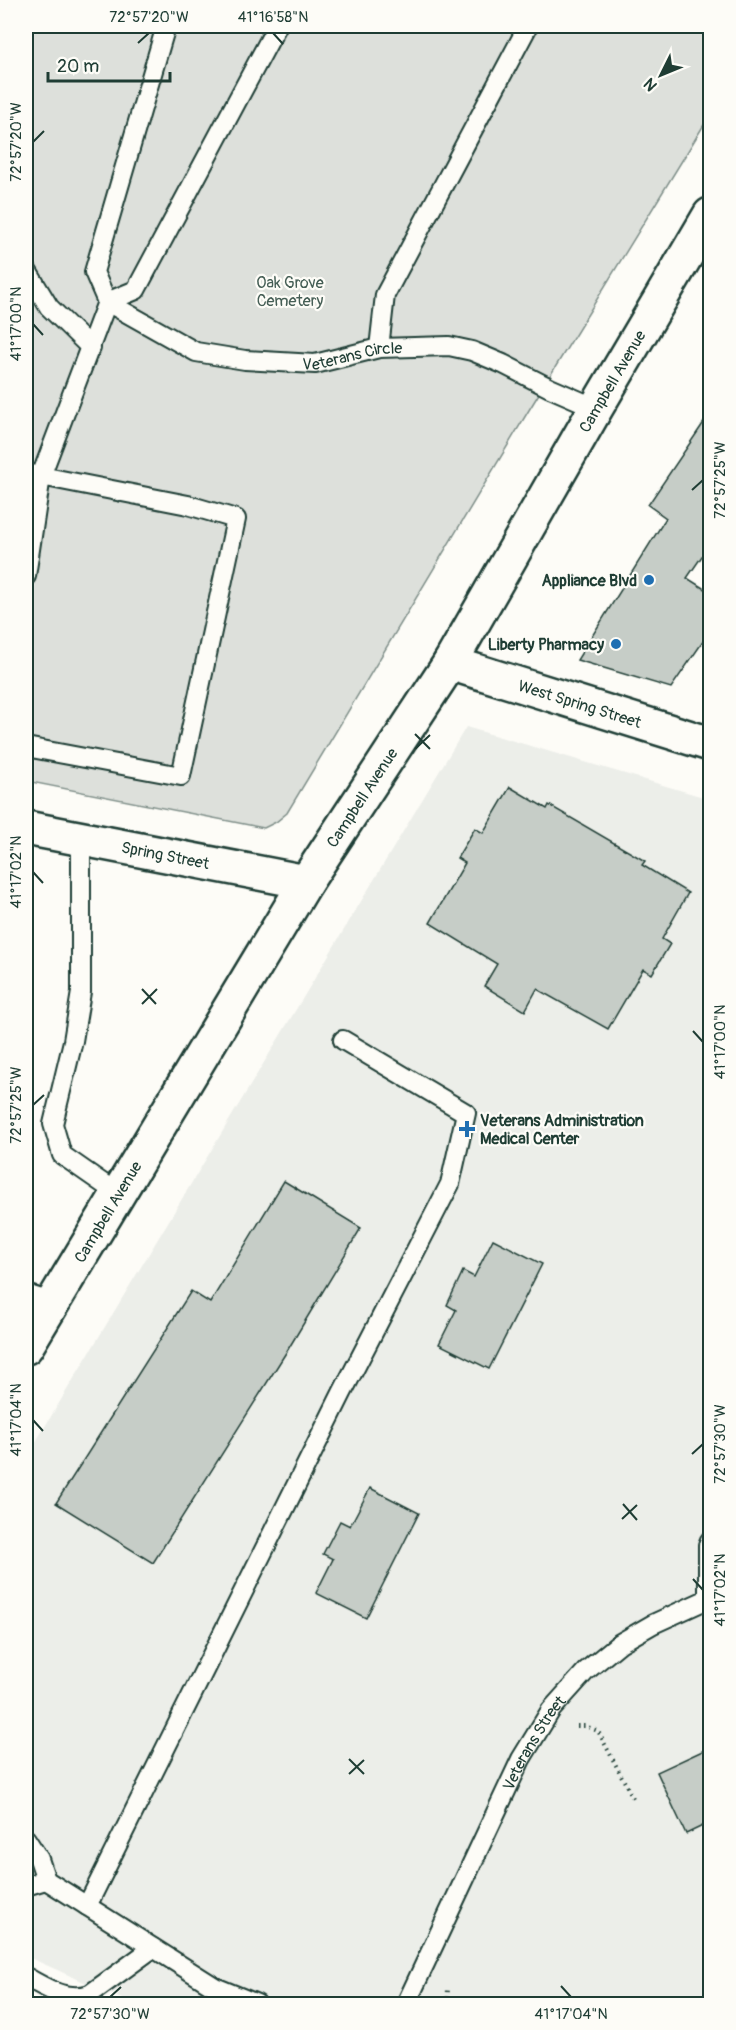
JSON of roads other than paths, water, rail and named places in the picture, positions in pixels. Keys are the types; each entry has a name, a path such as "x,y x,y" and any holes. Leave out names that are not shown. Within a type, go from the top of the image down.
{"main road":[{"name":"Campbell Avenue","path":"26,1347 37,1305 118,1194 306,882 450,663 596,408 711,215"},
{"name":"West Spring Street","path":"450,663 711,744"},
{"name":"Spring Street","path":"26,828 306,882"}],"lane":[{"path":"26,576 33,475 54,437 108,302 94,272 166,26"},
{"path":"108,302 136,290 277,26"},
{"path":"380,348 385,295 528,26"},
{"path":"26,269 49,307 91,348"},
{"name":"Veterans Circle","path":"108,302 196,352 235,359 315,364 380,348 449,346 472,351 503,364 596,408"},
{"path":"26,747 181,776 236,519 188,505 33,475"},
{"path":"81,839 81,992 74,1041 53,1124 62,1155 118,1194"},
{"path":"87,1906 337,1402 450,1184 466,1113 343,1040"},
{"name":"Veterans Street","path":"406,2004 521,1759 551,1710 586,1671 620,1643 653,1624 709,1598 708,1545 711,1540"},
{"path":"26,1839 39,1859 46,1880 215,1987 257,2004"},
{"path":"26,1886 46,1880"},
{"path":"26,1977 64,1996 78,1998 90,1994 153,1948"}],"place":[{"name":"Appliance Blvd","path":"649,580"},
{"name":"Liberty Pharmacy","path":"616,644"},
{"name":"Veterans Administration Medical Center","path":"467,1129"}],"park label":[{"name":"Oak Grove Cemetery","path":"290,291"}]}
